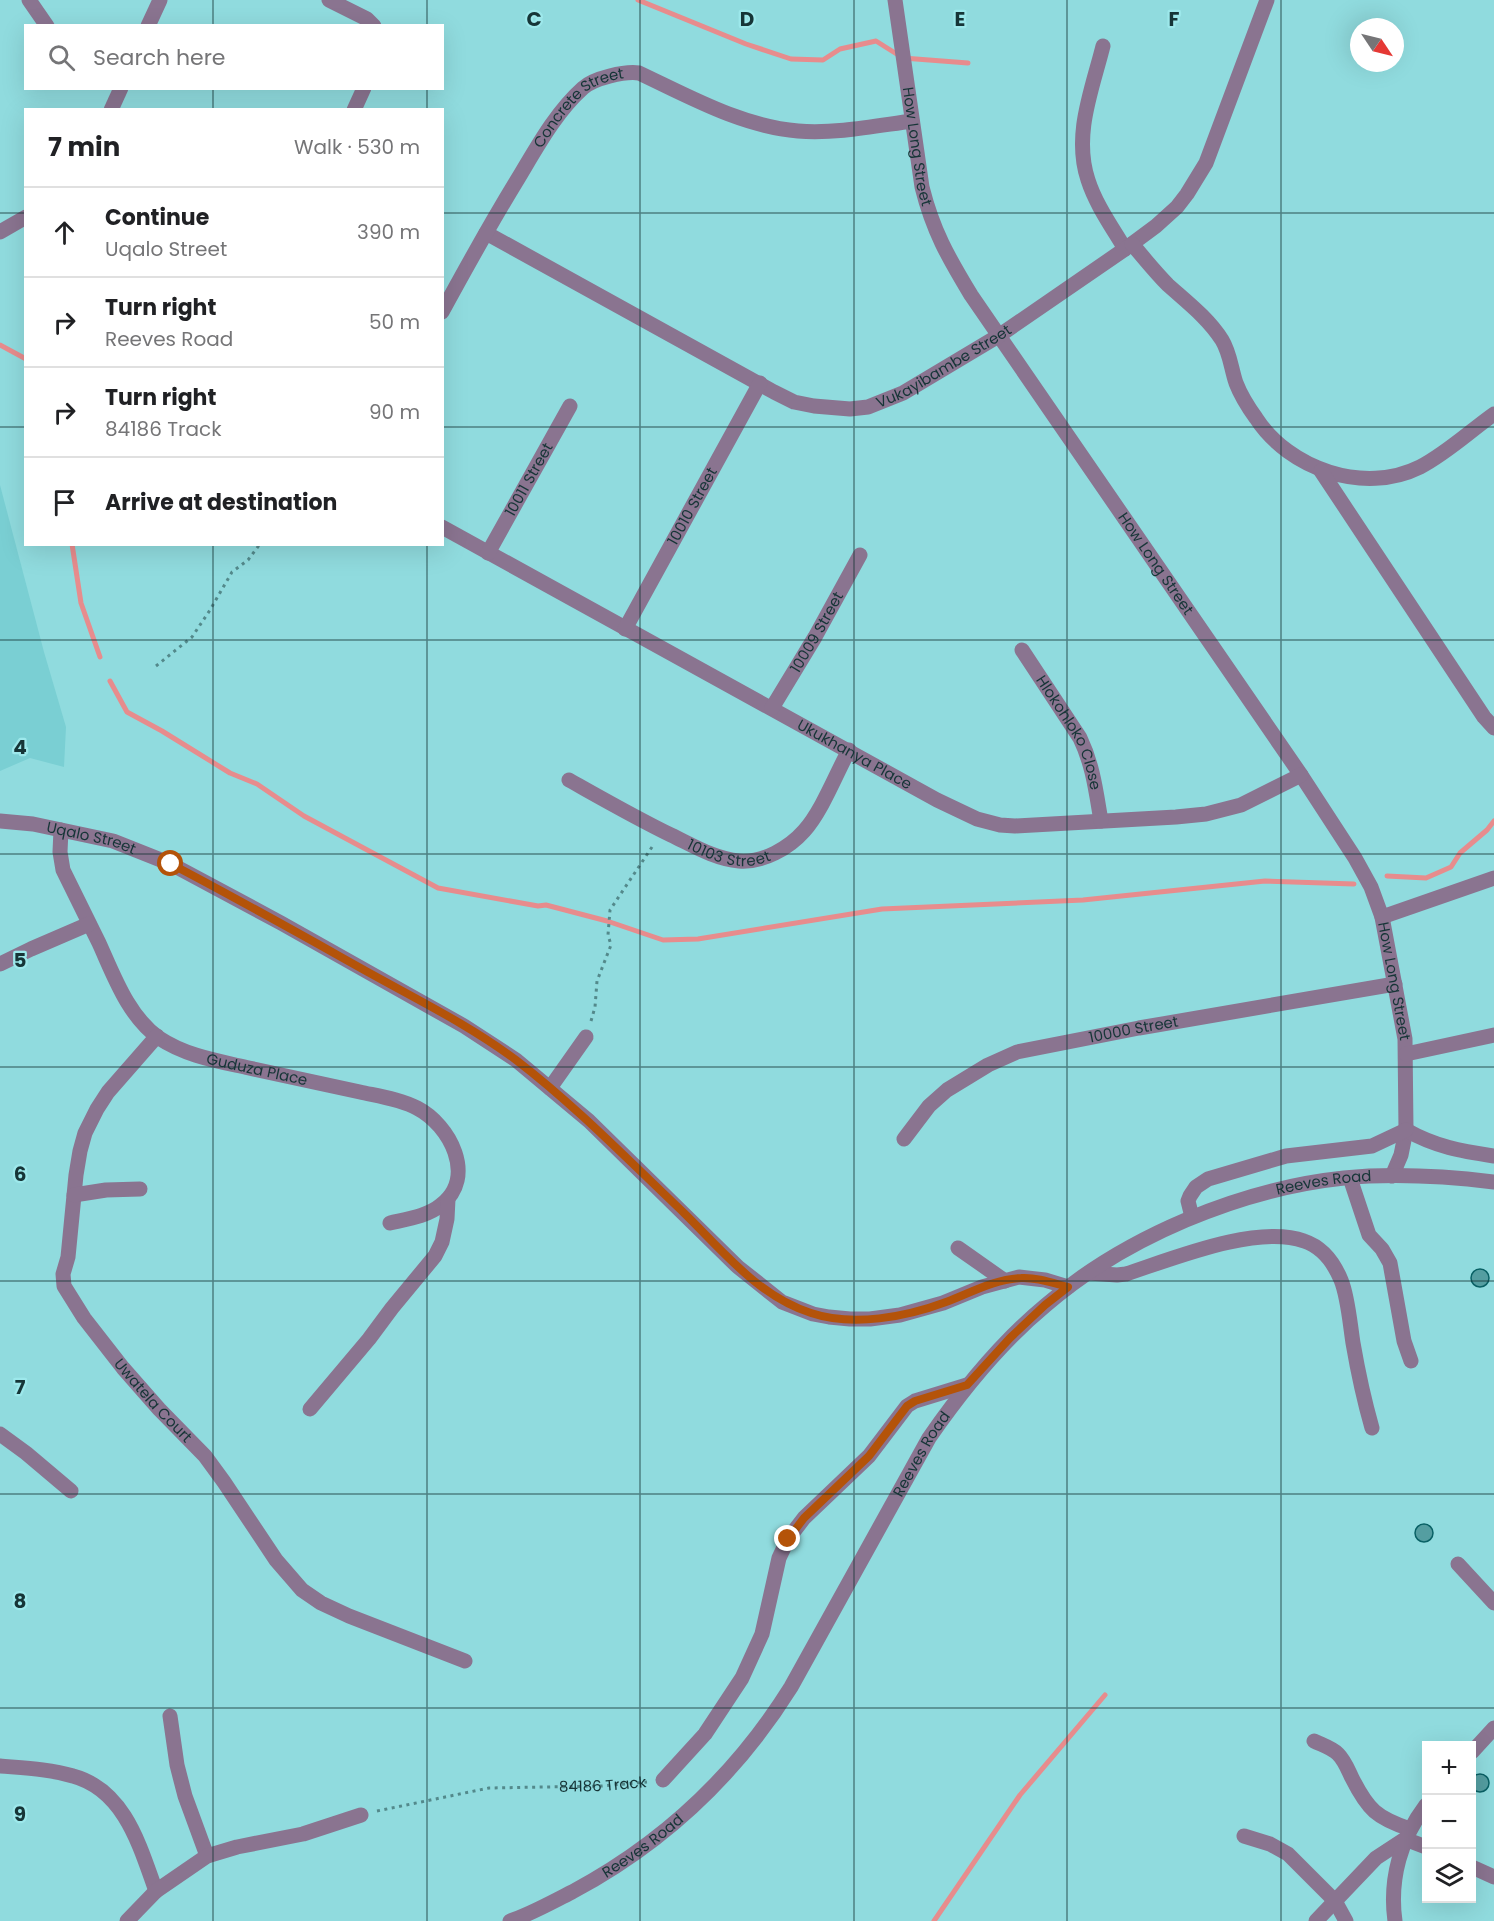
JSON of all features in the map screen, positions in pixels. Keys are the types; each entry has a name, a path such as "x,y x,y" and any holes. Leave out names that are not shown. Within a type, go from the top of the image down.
{"street":[{"path":"29,0 46,24"},
{"path":"149,24 160,0"},
{"path":"329,0 367,19 372,24"},
{"name":"How Long Street","path":"895,0 922,187 939,239 971,295 1301,775 1364,874 1382,917 1406,1054 1406,1130 1401,1155 1392,1176"},
{"name":"Vukayibambe Street","path":"486,233 794,402 850,409 868,407 903,393 999,335 1129,247 1177,207 1206,164 1267,0"},
{"path":"1104,46 1082,128 1082,150 1088,182 1129,247 1213,328 1229,354 1241,395 1258,422 1287,452 1321,471 1351,477 1386,477 1418,468 1494,414"},
{"name":"Concrete Street","path":"444,308 537,147 566,108 589,84 628,72 639,73 716,109 775,128 817,132 912,121"},
{"path":"112,108 120,90"},
{"path":"355,108 363,90"},
{"path":"0,232 24,218"},
{"name":"10010 Street","path":"625,629 760,383"},
{"name":"10011 Street","path":"488,553 570,406"},
{"path":"1321,471 1484,717 1494,728"},
{"name":"Ukukhanya Place","path":"444,528 937,800 983,821 1015,826 1176,817 1241,805 1301,775"},
{"name":"10009 Street","path":"772,708 815,637 860,555"},
{"name":"Hlokohloko Close","path":"1022,650 1088,753 1101,821"},
{"name":"10103 Street","path":"569,780 694,846 739,861 768,857 795,840 806,829 849,750"},
{"name":"Uqalo Street","path":"0,821 33,824 113,841 171,864 464,1026 516,1060 550,1088 597,1130 738,1267 782,1302 813,1314 870,1319 900,1315 943,1303 982,1287 1005,1281 1027,1278 1068,1287"},
{"name":"Guduza Place","path":"60,830 63,870 124,995 145,1026 157,1036 190,1054 385,1098 417,1108 430,1118 453,1143 458,1170 456,1182 448,1199 442,1242 435,1256 310,1409"},
{"path":"1382,917 1494,878"},
{"path":"0,964 90,924"},
{"name":"10000 Street","path":"904,1139 929,1106 947,1090 988,1065 1017,1052 1150,1026 1395,984"},
{"path":"1406,1054 1494,1035"},
{"name":"Uwatela Court","path":"157,1036 108,1092 85,1132 80,1150 68,1257 63,1274 64,1286 84,1318 123,1368 205,1456 276,1560 302,1590 321,1603 403,1638 465,1661"},
{"path":"550,1088 586,1037"},
{"path":"1192,1217 1188,1201 1190,1196 1196,1187 1208,1179 1286,1156 1372,1146 1406,1130 1431,1143 1453,1150 1494,1156"},
{"name":"Reeves Road","path":"510,1921 595,1880 635,1853 705,1797 744,1754 767,1725 791,1687 928,1438 967,1385 1017,1332 1068,1287 1143,1241 1192,1217 1226,1204 1288,1187 1350,1178 1392,1176 1454,1177 1494,1182"},
{"path":"1350,1178 1369,1235 1382,1249 1390,1263 1404,1341 1411,1361"},
{"path":"74,1195 106,1190 140,1189"},
{"path":"390,1223 426,1214 440,1207 448,1199"},
{"path":"1089,1273 1126,1274 1230,1242 1273,1236 1303,1240 1311,1244 1331,1262 1342,1281 1360,1385 1372,1428"},
{"path":"958,1248 1005,1281"},
{"name":"84186 Track","path":"663,1780 705,1734 742,1678 762,1634 779,1558 784,1545 795,1529 869,1456 907,1406 915,1401 967,1385"},
{"path":"0,1434 71,1491"},
{"path":"1458,1564 1494,1603"},
{"path":"170,1716 177,1765 185,1796 207,1856"},
{"path":"1476,1748 1494,1728"},
{"path":"1314,1741 1336,1752 1343,1760 1359,1793 1374,1812 1422,1844"},
{"path":"0,1766 40,1769 75,1776 92,1784 113,1800 128,1820 156,1891"},
{"path":"1395,1921 1393,1907 1396,1872 1407,1834 1422,1810"},
{"path":"127,1921 156,1891 207,1856 237,1846 303,1834 361,1815"},
{"path":"1316,1921 1376,1858 1407,1834"},
{"path":"1244,1836 1270,1844 1288,1854 1335,1901 1346,1921"},
{"path":"1476,1869 1494,1877"}],"path":[{"path":"156,666 192,637 232,572 248,560 258,546"},
{"path":"586,1037 595,1006 597,981 611,945 608,935 609,910 663,831"},
{"name":"84186 Track","path":"361,1815 489,1788 602,1786 663,1780"}],"shaded area":[{"path":"0,485 66,727 64,767 30,758 0,771"}],"building":[{"path":"1480,1269 1486,1272 1489,1278 1486,1284 1480,1287 1474,1284 1471,1278 1474,1272"},
{"path":"1424,1524 1430,1527 1433,1533 1430,1539 1424,1542 1418,1539 1415,1533 1418,1527"},
{"path":"1483,1775 1488,1780 1486,1789 1480,1792 1476,1790 1476,1776"}],"waterway":[{"path":"638,0 746,44 791,59 823,60 840,49 876,41 903,58 968,63"},
{"path":"0,345 24,358"},
{"path":"72,546 81,603 100,657"},
{"path":"110,681 127,712 230,773 257,784 304,816 438,888 538,906 546,905 607,921 663,940 698,939 882,909 1083,900 1265,881 1354,884"},
{"path":"1387,876 1426,878 1451,867 1460,853 1494,821"},
{"path":"934,1921 1020,1795 1105,1695"}],"route":[{"path":"171,864 464,1026 516,1060 589,1122 738,1267 782,1302 813,1314 870,1319 900,1315 943,1303 982,1287 1010,1279 1045,1280 1068,1287 1010,1338 967,1385 915,1401 907,1406 869,1456 804,1518 788,1539"}]}
